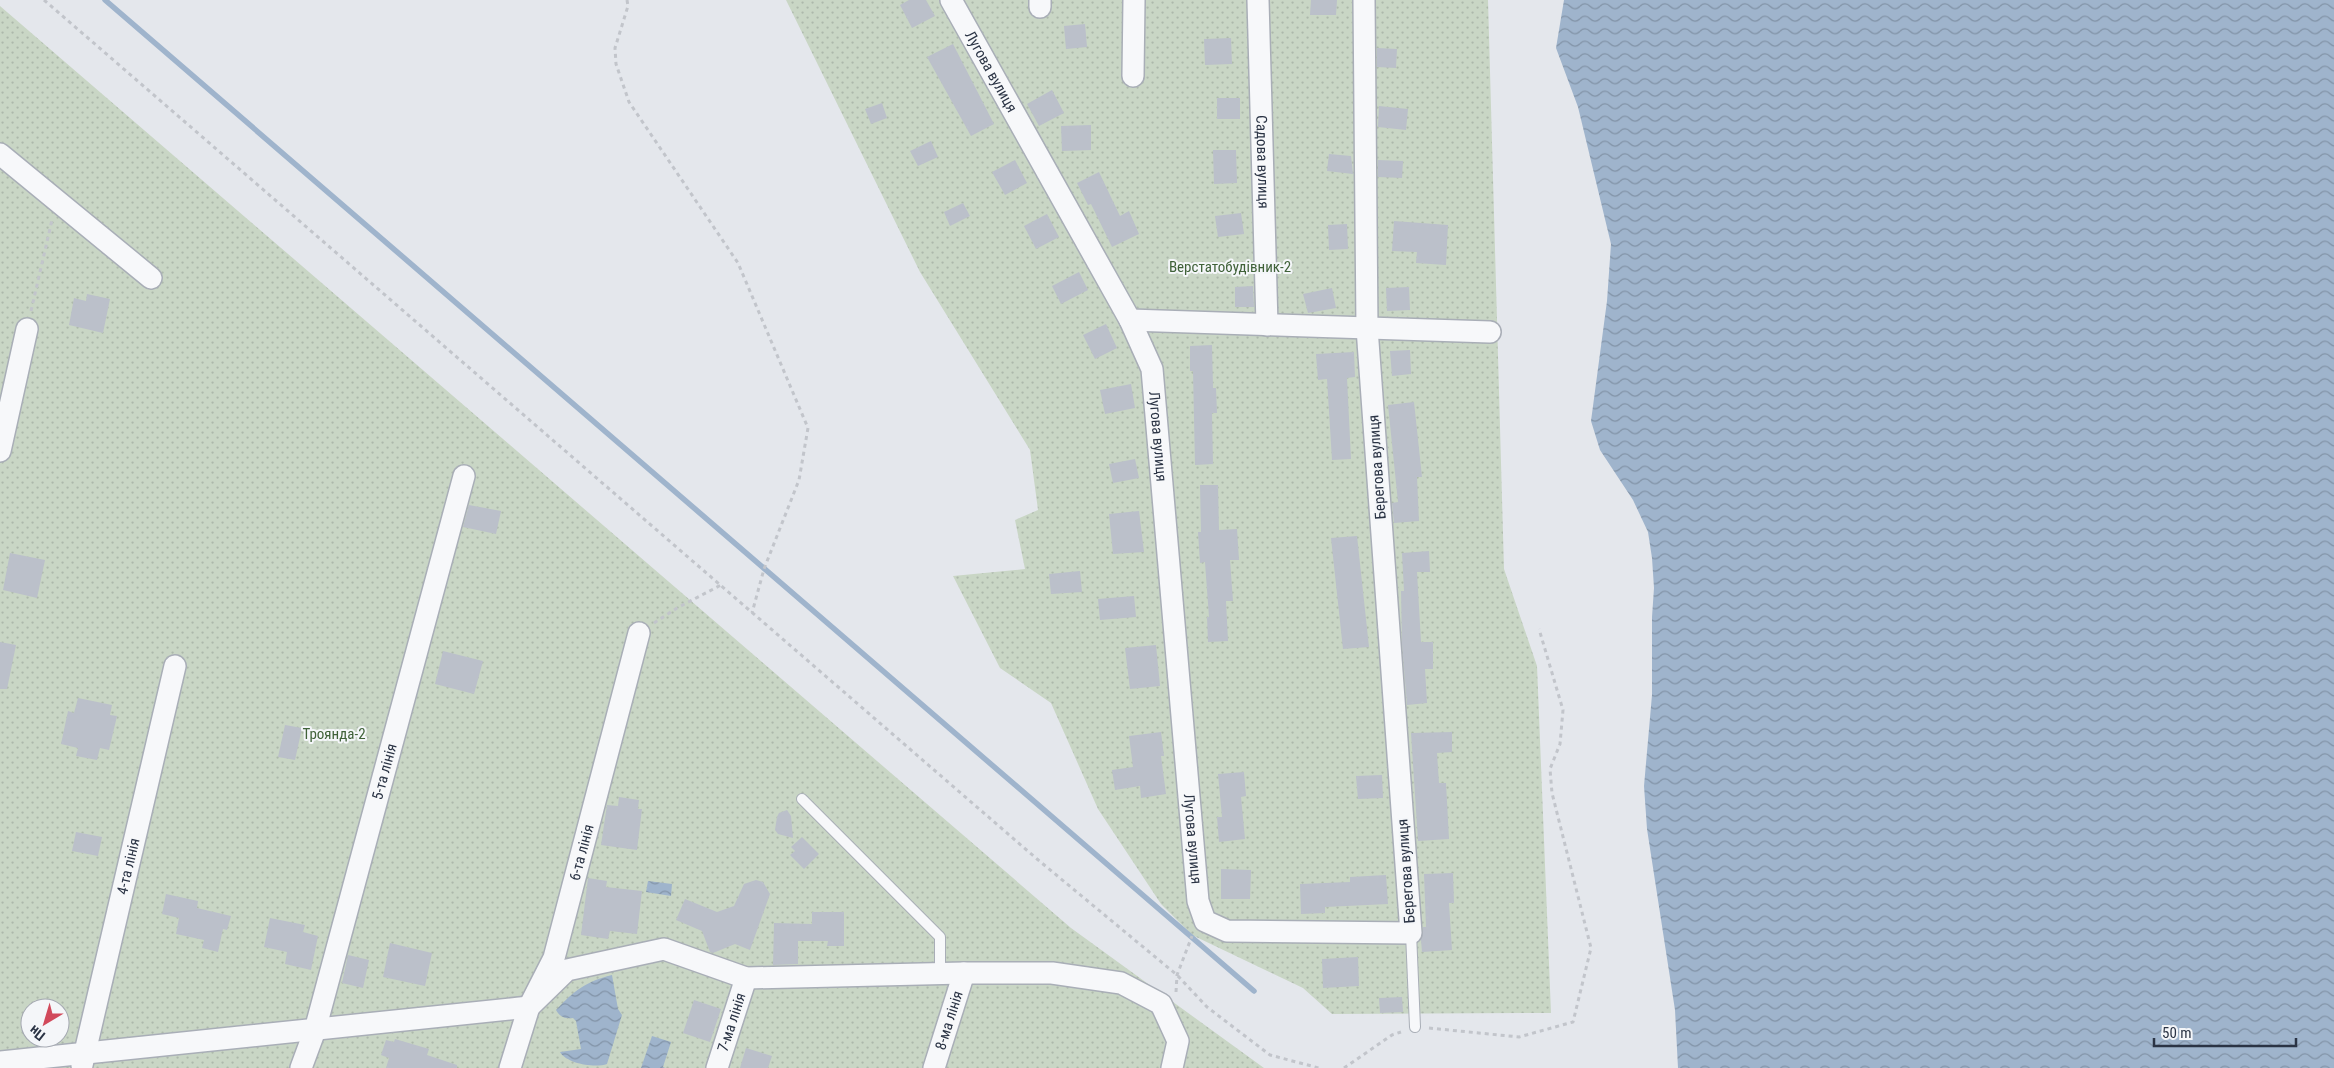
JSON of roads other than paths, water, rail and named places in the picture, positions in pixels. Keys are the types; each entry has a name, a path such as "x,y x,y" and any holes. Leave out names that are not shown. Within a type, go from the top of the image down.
{"street":[{"name":"Лугова вулиця","path":"951,0 1130,320 1152,369 1198,901 1205,921 1227,931 1411,933"},
{"path":"1133,76 1134,0"},
{"name":"Садова вулиця","path":"1258,0 1267,325"},
{"name":"Берегова вулиця","path":"1364,0 1367,328 1411,933"},
{"path":"0,154 151,278"},
{"path":"1130,320 1490,332"},
{"path":"0,451 27,329"},
{"name":"5-та лінія","path":"301,1068 315,1030 464,476"},
{"name":"6-та лінія","path":"510,1068 529,1007 554,958 639,633"},
{"name":"4-та лінія","path":"84,1061 175,666"},
{"path":"0,1062 84,1061 315,1030 529,1007 567,970 664,949 746,978 1052,973 1121,983 1161,1004 1178,1041 1172,1068"},
{"name":"8-ма лінія","path":"934,1068 964,973"},
{"name":"7-ма лінія","path":"717,1068 746,978"}],"lane":[{"path":"802,799 940,937 940,974"},
{"path":"1411,933 1415,1027"}],"water":[{"path":"1564,0 2334,0 2334,1068 1678,1068 1675,1010 1647,829 1644,786 1652,695 1654,588 1652,558 1648,532 1633,500 1600,450 1591,421 1607,301 1611,244 1578,107 1556,48"},
{"path":"648,881 672,884 671,896 646,892"},
{"path":"612,975 618,1009 622,1015 607,1064 589,1065 569,1060 560,1052 581,1049 576,1021 573,1018 563,1017 556,1010 581,988"},
{"path":"652,1036 671,1042 663,1067 665,1068 641,1068"}],"waterway":[{"path":"105,0 1254,991"}],"park label":[{"name":"Верстатобудівник-2","path":"1230,267"},
{"name":"Троянда-2","path":"334,734"}]}
